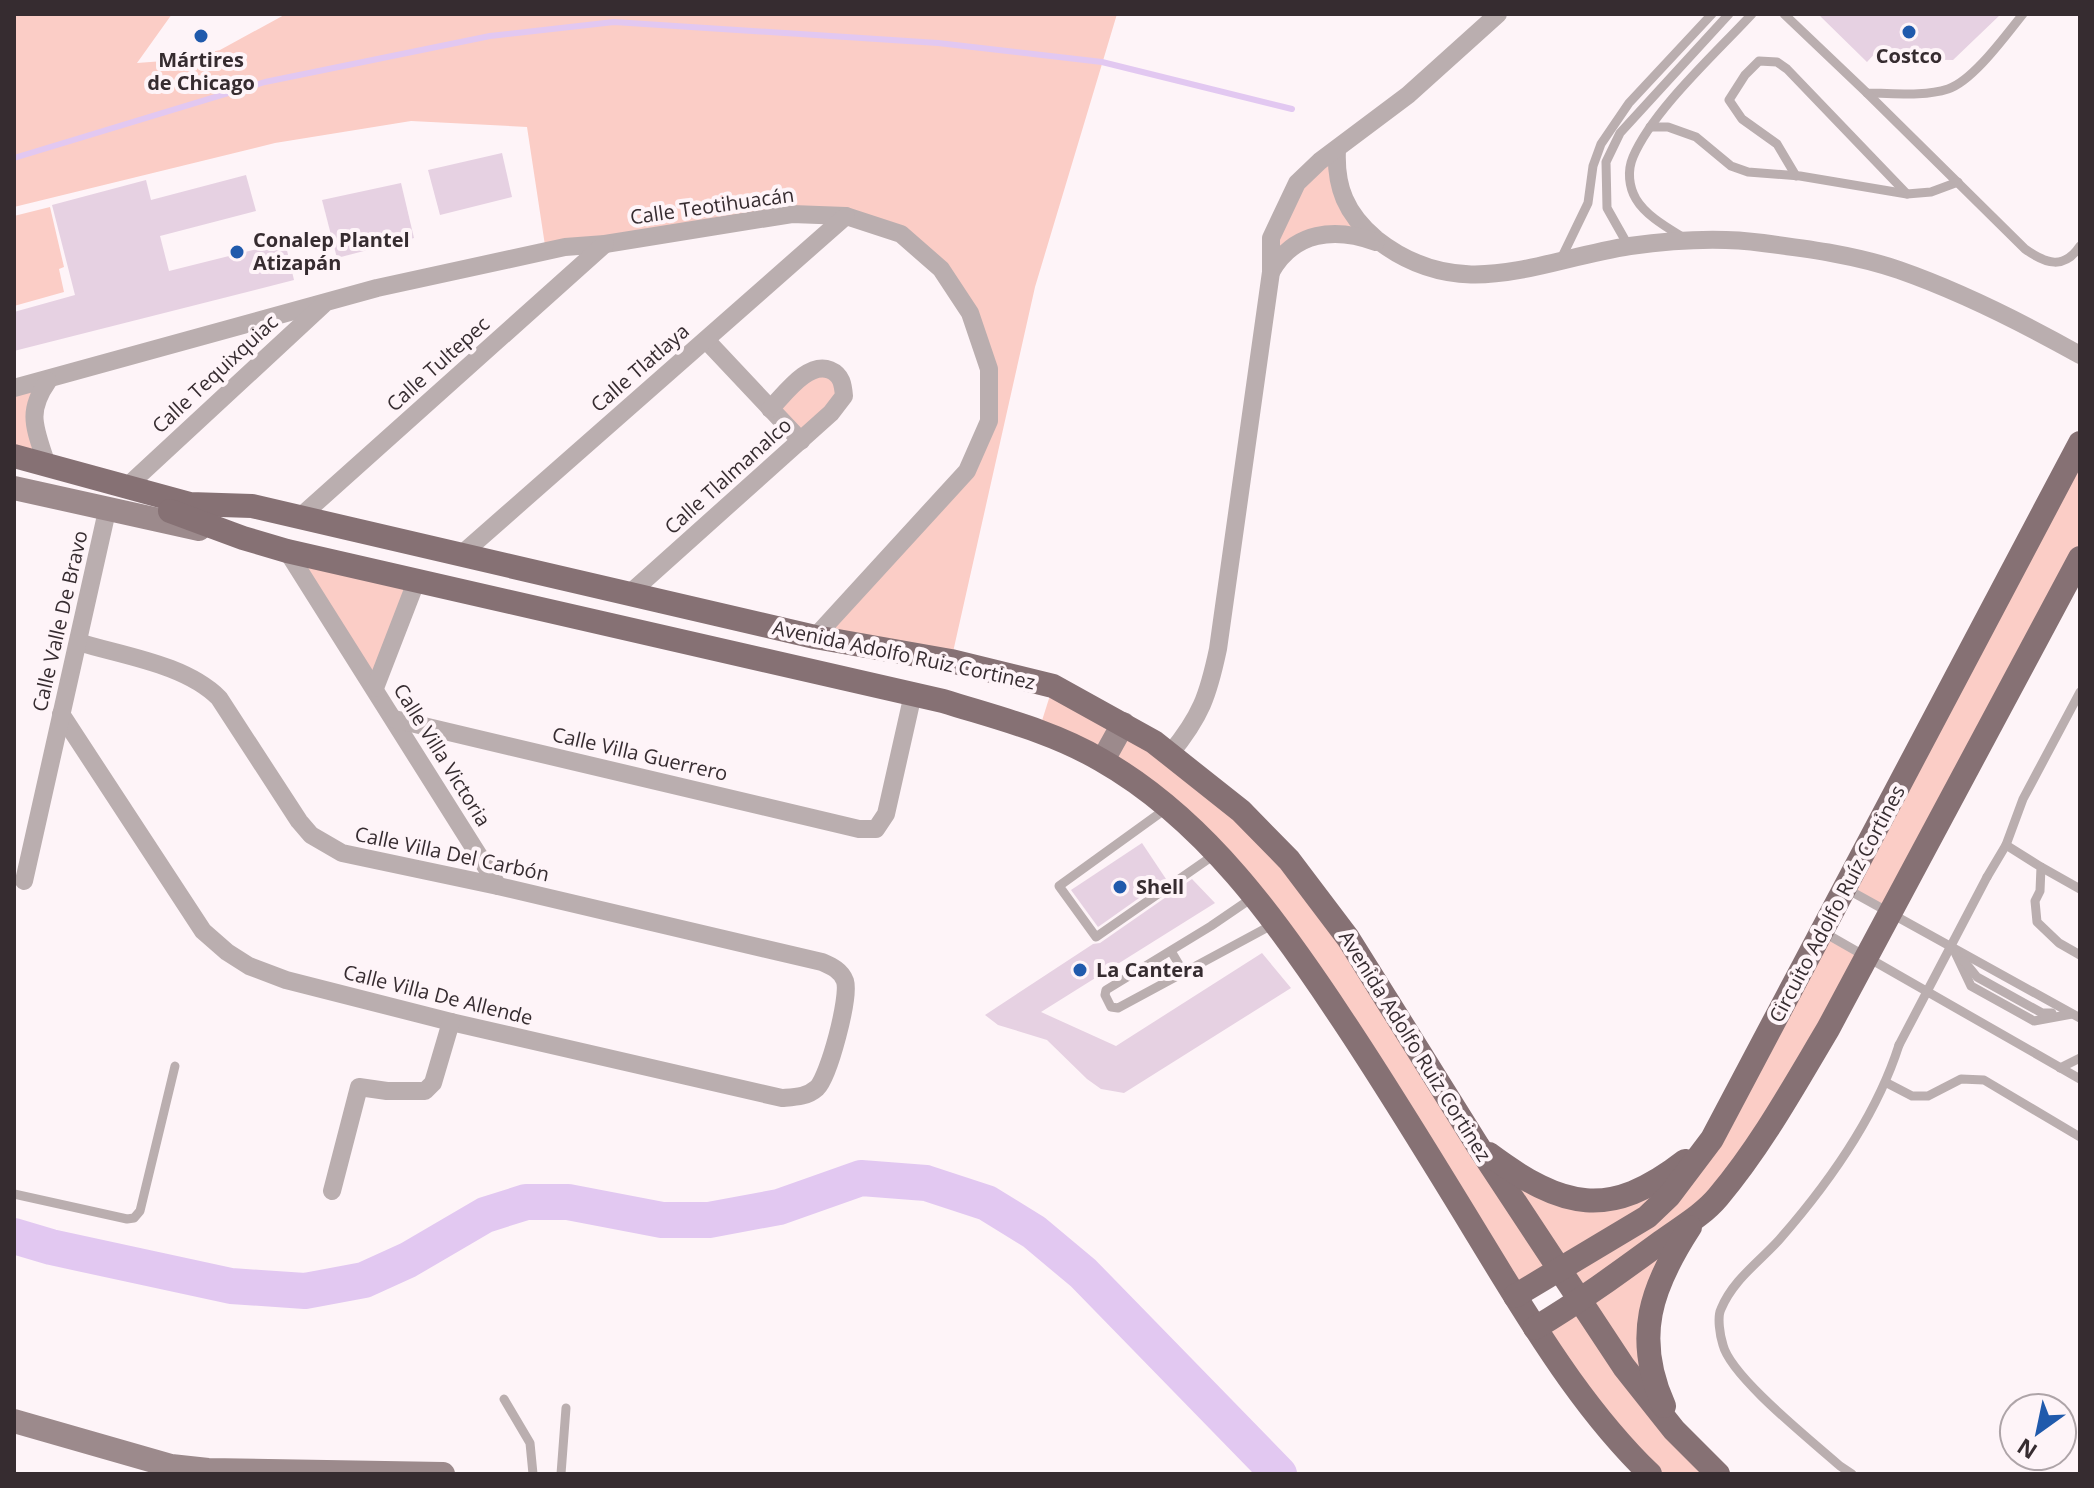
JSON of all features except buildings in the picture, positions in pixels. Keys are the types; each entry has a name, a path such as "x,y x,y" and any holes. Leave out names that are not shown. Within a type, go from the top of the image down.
{"main road":[{"name":"Circuito Adolfo Ruíz Cortines","path":"1515,1296 1647,1217 1669,1196 1712,1139 2080,443"},
{"name":"Avenida Adolfo Ruiz Cortinez","path":"14,449 134,480 463,553 628,595 815,637 951,661 1053,686 1123,724 1170,754 1241,811 1289,860 1348,938 1478,1146 1624,1367 1674,1430 1718,1474"},
{"name":"Avenida Adolfo Ruiz Cortinez","path":"14,456 188,509 243,538"},
{"name":"Avenida Adolfo Ruiz Cortinez","path":"14,468 188,509 252,506"},
{"name":"Avenida Adolfo Ruiz Cortinez","path":"14,488 107,511 243,538 416,582 913,694 1048,734 1103,760 1150,792 1216,854 1238,875 1276,923 1367,1056 1535,1328 1597,1414 1650,1474"},
{"path":"1535,1328 1580,1301 1697,1216 1716,1199 1762,1136 1828,1029 2080,558"},
{"path":"1048,734 1064,692"},
{"path":"1103,760 1123,724"},
{"path":"1478,1146 1538,1186 1575,1201 1621,1198 1663,1178 1712,1139"},
{"path":"1674,1430 1659,1396 1647,1335 1650,1308 1669,1260 1697,1216"},
{"path":"14,1421 171,1466 208,1470 443,1474"}],"street":[{"path":"1170,754 1190,729 1208,695 1218,649 1271,272 1271,238 1297,183 1320,161 1408,95 1498,14"},
{"path":"1337,149 1336,176 1343,197 1362,226 1386,246"},
{"name":"Calle Teotihuacán","path":"14,388 377,288 565,247 605,244 792,214 846,216 901,234 941,269 970,313 989,369 989,421 967,471 815,637"},
{"name":"Calle Tlatlaya","path":"463,553 846,216"},
{"path":"1271,272 1279,259 1304,241 1341,232 1386,246 1433,271 1454,275 1510,272 1629,247 1687,240 1759,242 1853,257 1898,270 1940,286 2080,355"},
{"name":"Calle Tultepec","path":"300,517 605,244"},
{"name":"Calle Tequixquiac","path":"134,480 326,302"},
{"path":"706,340 801,441"},
{"name":"Calle Tlalmanalco","path":"628,595 831,413 844,396 843,383 835,371 820,367 810,371 770,409"},
{"path":"45,459 34,418 36,397 48,381"},
{"name":"Calle Valle De Bravo","path":"24,881 107,511"},
{"name":"Calle Villa Victoria","path":"287,551 498,886"},
{"name":"Calle Villa Victoria","path":"375,688 416,582"},
{"name":"Calle Villa Del Carbón","path":"78,642 185,674 203,683 219,698 299,821 311,835 342,853 822,962 837,969 845,980"},
{"name":"Calle Villa Guerrero","path":"394,719 859,829 876,829 886,814 913,694"},
{"name":"Calle Villa De Allende","path":"61,714 203,931 249,966 286,980 451,1022 782,1098 801,1097 817,1088 825,1074 846,996 845,980"},
{"path":"332,1191 359,1087 425,1091 433,1083 451,1022"}],"lane":[{"path":"1560,261 1588,203 1593,166 1601,144 1629,103 1712,14"},
{"path":"1629,247 1607,208 1606,162 1620,133 1729,14"},
{"path":"1687,240 1648,212 1637,200 1629,176 1632,159 1650,127 1752,14"},
{"path":"1784,14 2025,249 2051,264 2063,262 2080,246"},
{"path":"1867,93 1925,93 1950,89 1968,76 2023,14"},
{"path":"1796,176 1777,144 1742,119 1729,100 1745,75 1759,61 1777,62 1787,69 1907,194"},
{"path":"1650,127 1668,127 1696,137 1731,166 1748,172 1796,176 1907,194 1931,192 1958,182"},
{"path":"1852,1474 1738,1374 1723,1346 1719,1312 1736,1282 1777,1241 1829,1179 1887,1083 1899,1045 2006,845 2023,799 2080,692"},
{"path":"1167,808 1059,886 1096,937 1216,854"},
{"path":"2006,845 2080,889"},
{"path":"2041,867 2040,891 2035,901 2037,922 2059,943 2080,955"},
{"path":"1845,888 2076,1016"},
{"path":"1254,896 1106,990 1111,1007 1118,1008 1276,923"},
{"path":"1823,932 2080,1079"},
{"path":"1953,946 1977,977 2013,998 2042,1013 2076,1016"},
{"path":"1171,951 1184,973"},
{"path":"2060,1068 2080,1058"},
{"path":"14,1194 134,1218 140,1211 175,1066"},
{"path":"2060,1068 2080,1067"},
{"path":"1887,1083 1912,1096 1928,1096 1961,1079 1984,1080 2080,1137"},
{"path":"504,1399 530,1443 533,1474"},
{"path":"561,1474 566,1408"}],"shaded area":[{"path":"14,14 172,14 137,63 177,60 220,50 286,14 1117,14 1035,287 951,661 815,637 939,502 989,421 970,313 901,234 846,216 546,252 527,127 411,121 275,143 14,207"},
{"path":"1337,149 1362,226 1279,259 1271,238 1297,183"},
{"path":"50,207 64,267 59,269 64,292 14,306 14,216"},
{"path":"810,371 843,383 801,441 770,409"},
{"path":"48,381 36,397 45,459 14,449 14,388"},
{"path":"2080,443 2080,554 1890,912 1845,888"},
{"path":"287,551 416,582 375,688"},
{"path":"1053,686 1084,702 1289,860 1483,1149 1538,1186 1621,1198 1712,1139 1823,932 1867,957 1737,1172 1650,1308 1659,1396 1718,1474 1650,1474 1535,1328 1580,1301 1559,1270 1515,1296 1367,1056 1200,838 1039,730"}],"waterway":[{"path":"14,158 265,82 490,36 614,22 938,43 1102,62 1292,109"},
{"path":"14,1236 51,1247 231,1286 305,1291 364,1280 408,1260 485,1215 526,1202 568,1202 662,1220 709,1220 779,1207 861,1178 926,1183 987,1203 1034,1232 1083,1273 1279,1474"}],"place":[{"name":"Costco","path":"1909,32"},
{"name":"Mártires de Chicago","path":"201,36"},
{"name":"Conalep Plantel Atizapán","path":"237,252"},
{"name":"Shell","path":"1120,887"},
{"name":"La Cantera","path":"1080,970"}]}
